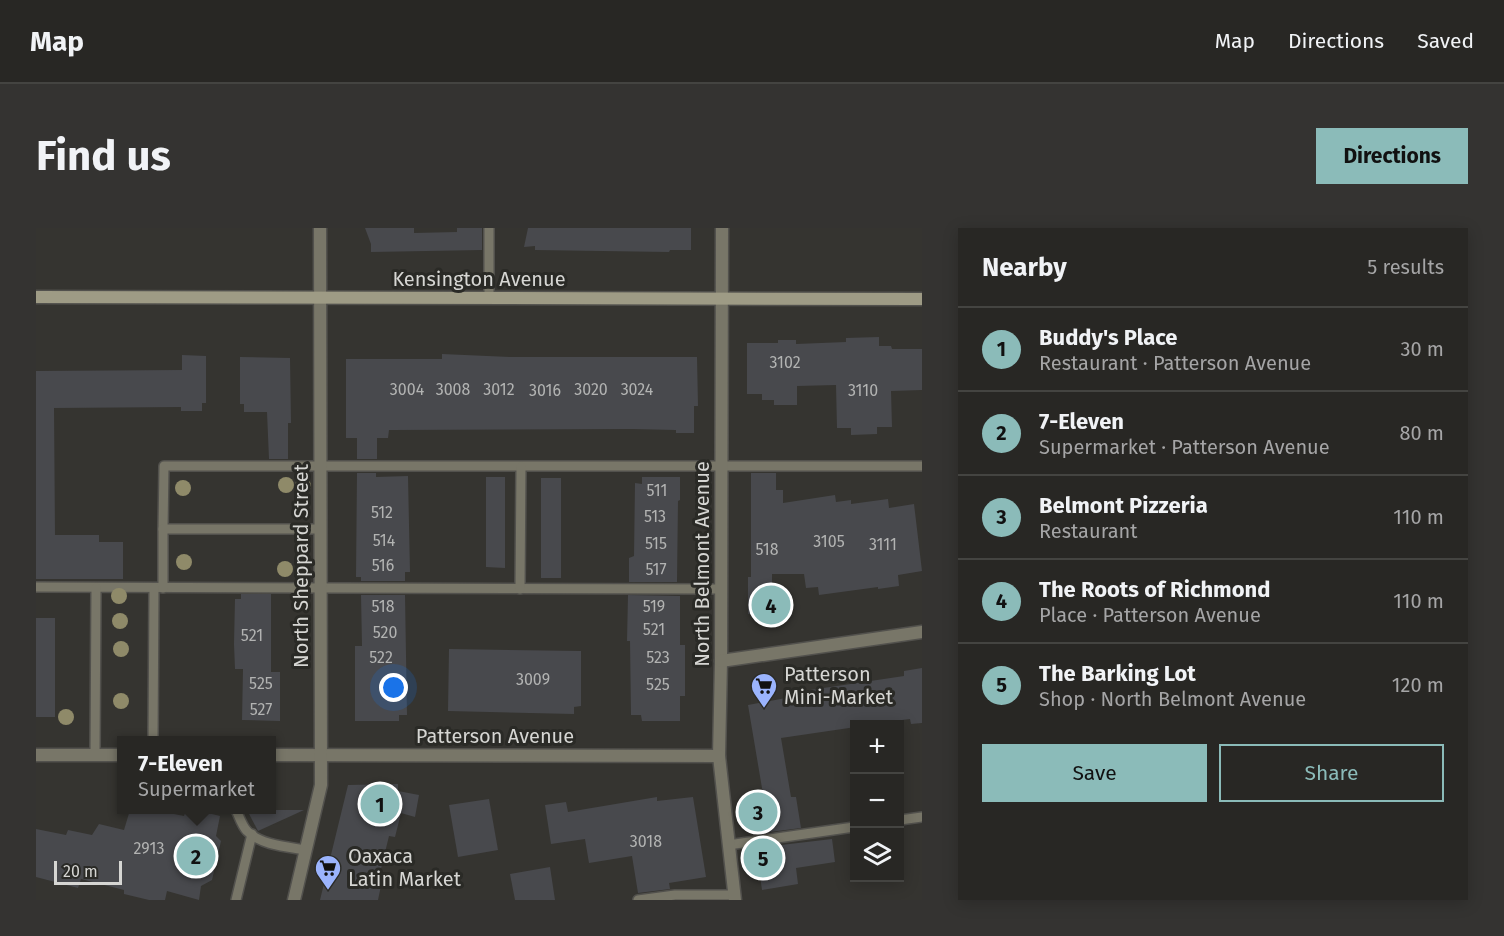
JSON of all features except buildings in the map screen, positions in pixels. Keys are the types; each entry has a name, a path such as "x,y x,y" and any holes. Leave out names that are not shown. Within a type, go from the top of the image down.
{"main road":[{"name":"Kensington Avenue","path":"36,297 922,299"}],"street":[{"name":"North Sheppard Street","path":"294,900 321,785 320,228"},
{"name":"North Belmont Avenue","path":"722,228 722,589 719,756 735,897"},
{"path":"721,661 922,632"},
{"path":"36,755 117,755"},
{"name":"Patterson Avenue","path":"276,755 719,756"}],"lane":[{"path":"489,228 489,298"},
{"path":"153,736 164,466 922,466"},
{"path":"520,589 521,467"},
{"path":"163,528 321,529"},
{"path":"36,588 722,589"},
{"path":"96,588 96,755"},
{"path":"238,814 247,831 252,834 274,844 306,850"},
{"path":"904,819 922,817"},
{"path":"728,845 850,827"},
{"path":"236,900 252,834"},
{"path":"638,900 675,895 735,897"}],"place":[{"name":"The Roots of Richmond","path":"771,605"},
{"name":"Patterson Mini-Market","path":"764,709"},
{"name":"Buddy's Place","path":"380,804"},
{"name":"Belmont Pizzeria","path":"758,812"},
{"name":"7-Eleven","path":"196,856"},
{"name":"The Barking Lot","path":"763,858"},
{"name":"Oaxaca Latin Market","path":"328,891"}]}
